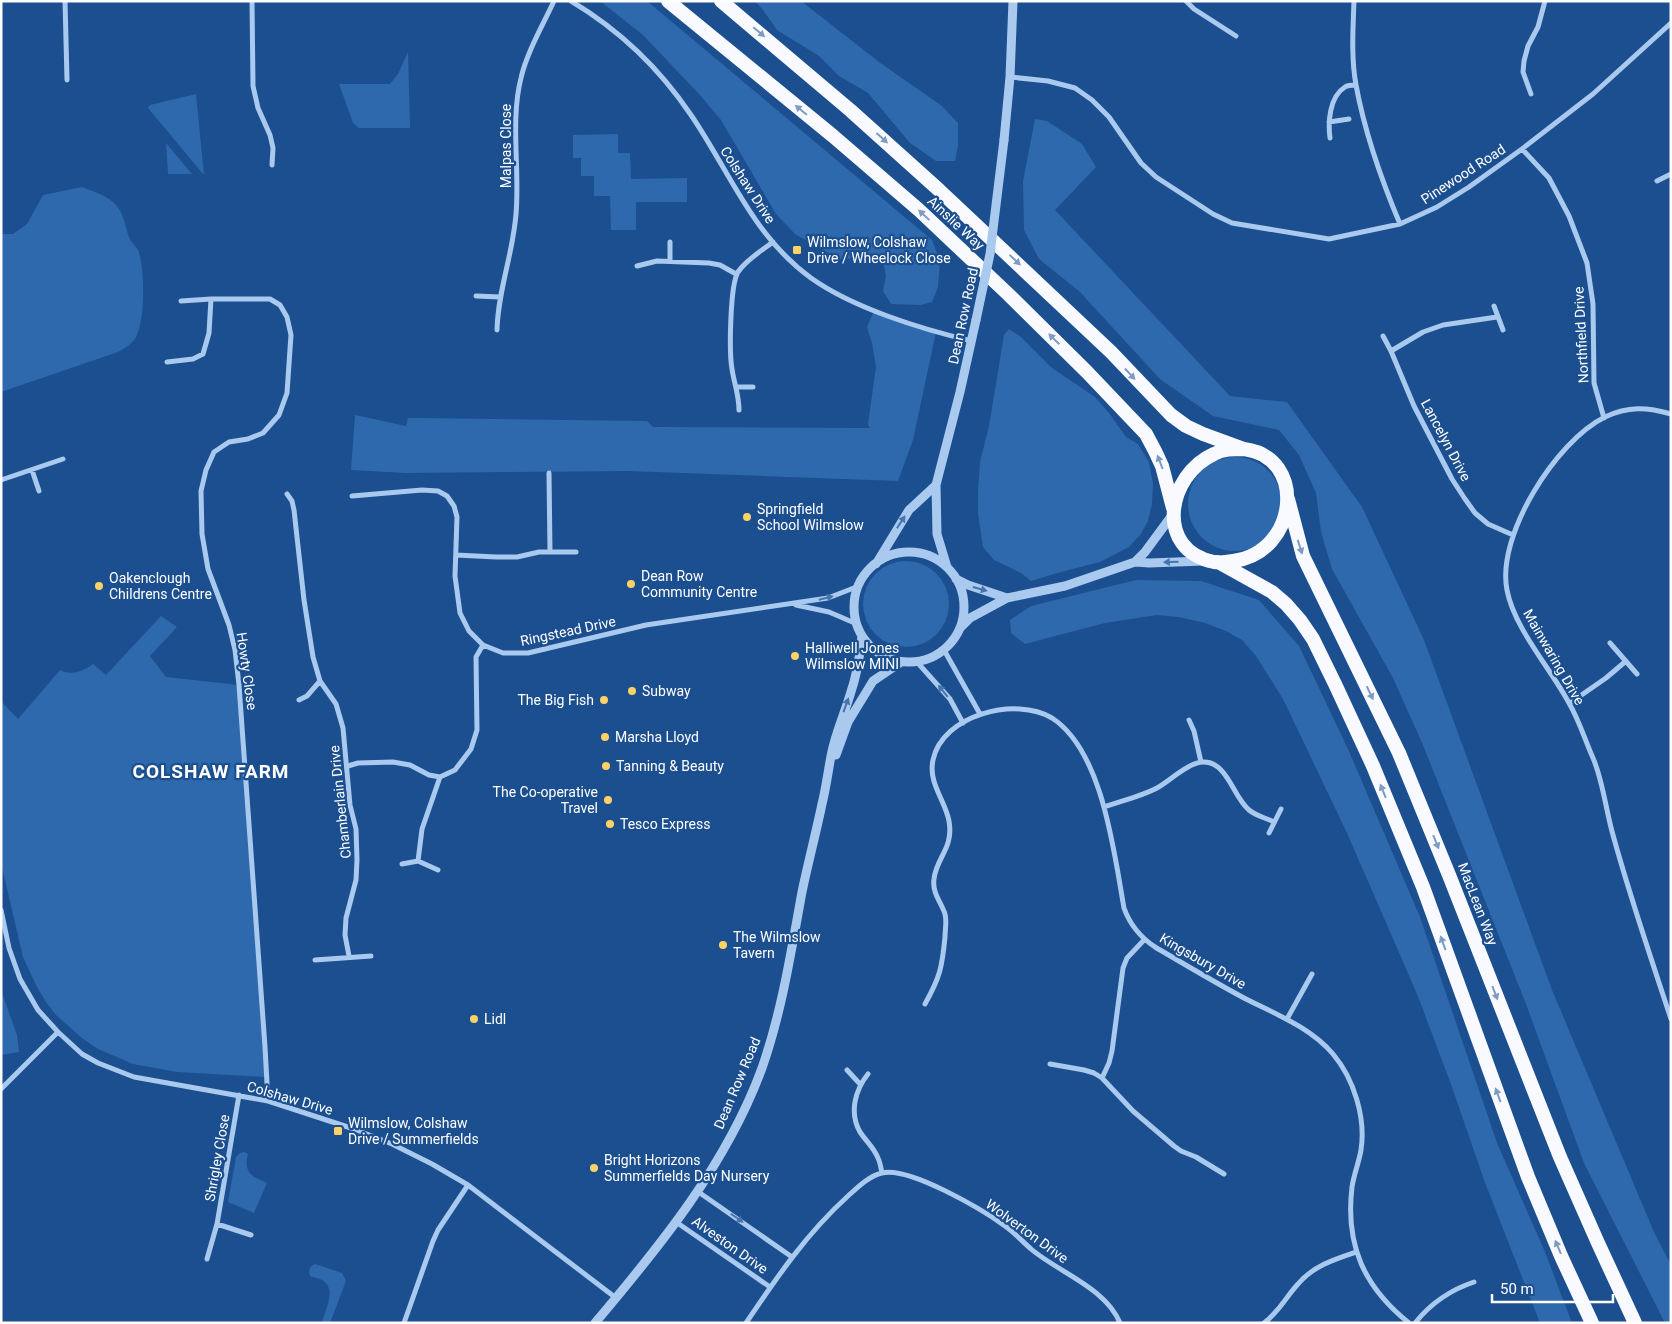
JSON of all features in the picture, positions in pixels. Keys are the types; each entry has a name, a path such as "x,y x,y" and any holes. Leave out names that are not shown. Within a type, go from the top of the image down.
{"highway":[{"name":"Ainslie Way","path":"668,1 833,136 919,210 1087,372 1146,434 1162,466 1173,511"},
{"name":"Ainslie Way","path":"721,1 850,110 939,190 1104,345 1171,415 1186,426 1203,434 1244,449"},
{"path":"1213,561 1242,560 1263,550 1272,542 1285,516 1288,499 1286,486 1279,470 1271,461 1252,450 1226,450 1214,453 1193,468 1181,485 1173,511 1175,527 1180,538 1196,554 1272,592 1300,620 1313,639 1373,766 1423,887 1528,1177 1592,1323"},
{"name":"MacLean Way","path":"1288,499 1303,556 1399,753 1450,875 1560,1157 1635,1323"}],"street":[{"path":"65,1 67,80"},
{"path":"252,1 253,86 258,108 270,135 273,148 272,165"},
{"name":"Malpas Close","path":"497,330 500,297 507,272 516,214 516,132 519,86 524,66 554,1"},
{"name":"Colshaw Drive","path":"571,1 617,33 639,54 671,90 691,115 746,207 773,242 810,277 840,295 871,310 936,332 972,341"},
{"name":"Dean Row Road","path":"947,567 937,534 936,484 972,341 990,254 1010,77 1014,1"},
{"path":"1186,1 1194,9 1236,36"},
{"path":"1354,1 1352,42 1356,85 1370,146 1383,184 1400,224"},
{"path":"1531,94 1523,72 1524,61 1528,46 1538,27 1545,1"},
{"name":"Pinewood Road","path":"1010,77 1048,80 1075,88 1092,100 1110,117 1141,162 1156,177 1193,202 1232,223 1329,239 1400,224 1437,207 1469,187 1593,94 1671,23"},
{"path":"1330,138 1329,122 1333,104 1338,93 1346,86 1356,85"},
{"path":"1329,122 1349,118"},
{"name":"Northfield Drive","path":"1522,149 1549,178 1569,216 1587,263 1593,304 1594,383 1604,418"},
{"path":"1658,181 1671,174"},
{"path":"670,242 670,261"},
{"path":"739,410 739,398 732,369 731,353 736,274 773,242"},
{"path":"637,266 657,261 709,263 720,265 736,274"},
{"path":"476,296 500,297"},
{"path":"167,362 193,359 202,354 209,333 211,298"},
{"name":"Howty Close","path":"181,302 211,298 270,299 280,305 287,317 291,335 287,393 279,416 263,433 248,439 229,442 214,452 206,470 201,491 202,534 208,569 229,625 240,685 268,1101"},
{"path":"1494,306 1503,330"},
{"path":"1391,350 1424,332 1443,325 1497,317"},
{"name":"Lancelyn Drive","path":"1383,336 1391,350 1414,406 1465,500 1475,513 1488,524 1513,535"},
{"path":"737,387 753,387"},
{"name":"Mainwaring Drive","path":"1670,413 1648,408 1637,408 1604,418 1575,439 1556,458 1526,506 1513,535 1507,556 1506,575 1507,591 1524,631 1570,704 1594,761 1638,920 1670,1011 1671,1019"},
{"path":"1,480 63,459"},
{"path":"32,470 39,491"},
{"path":"549,473 550,551"},
{"path":"876,564 909,510 936,484"},
{"path":"348,766 393,762 410,765 429,775 440,777 455,770 471,749 477,730 476,657 483,645 469,631 460,613 455,576 458,517 454,506 447,496 438,492 422,490 352,496"},
{"name":"Chamberlain Drive","path":"287,494 294,510 304,600 313,657 320,681 336,704 343,728 348,766 350,805 356,829 357,860 356,880 346,918 345,935 349,956"},
{"path":"1134,562 1145,552 1173,511"},
{"path":"456,554 496,557 550,551 576,552"},
{"path":"1007,598 958,580 947,567 936,559 914,552 904,552 892,555 876,564 865,574 858,586 854,611 862,636 869,645 881,654 901,662 917,662 929,659 944,650 970,618 1007,598 1065,586 1134,562 1213,561"},
{"path":"954,576 961,589 964,604 961,627"},
{"name":"Ringstead Drive","path":"483,645 503,652 528,653 646,625 828,598 858,586"},
{"name":"Ringstead Drive","path":"792,604 829,612 857,624"},
{"name":"Dean Row Road","path":"596,1323 676,1222 697,1191 730,1138 761,1069 778,1018 831,755 837,731 851,694 860,657 862,636"},
{"path":"1610,643 1637,674"},
{"path":"944,650 980,714"},
{"path":"1570,704 1626,661"},
{"name":"Dean Row Road","path":"826,786 848,722 859,702 873,681 901,662"},
{"path":"917,662 950,699 963,723"},
{"path":"299,700 307,696 320,681"},
{"name":"Kingsbury Drive","path":"925,1004 935,986 943,964 946,923 945,914 936,897 934,879 936,870 946,850 950,832 949,821 933,781 933,759 937,746 950,730 980,714 1004,709 1039,712 1057,722 1074,738 1099,788 1124,908 1131,925 1144,940 1155,948 1287,1019 1310,1034 1334,1054 1343,1068 1358,1102 1361,1118 1361,1149 1352,1185 1351,1203 1356,1252 1373,1286 1395,1312 1409,1323"},
{"path":"1189,720 1194,731 1201,762"},
{"path":"1104,807 1155,789 1183,769 1201,762 1212,764 1221,769 1248,810 1274,822"},
{"path":"418,861 422,829 440,777"},
{"path":"1269,833 1281,810"},
{"path":"402,864 418,861 438,870"},
{"name":"Colshaw Drive","path":"1,910 9,948 20,979 38,1010 82,1054 98,1063 134,1077 268,1101 346,1126 392,1144 468,1185 616,1298"},
{"path":"1102,1078 1109,1064 1112,1051 1123,968 1127,958 1144,940"},
{"path":"315,960 349,956 371,956"},
{"path":"1287,1019 1312,974"},
{"path":"1,1089 58,1032"},
{"path":"1050,1064 1084,1070 1102,1078 1133,1111 1174,1146 1224,1174"},
{"path":"847,1070 860,1084"},
{"path":"792,1257 831,1211 855,1190 882,1173 878,1157 857,1125 855,1101 860,1084 868,1074"},
{"name":"Shrigley Close","path":"207,1259 218,1224 239,1095"},
{"name":"Wolverton Drive","path":"882,1173 891,1172 922,1180 961,1199 1005,1226 1040,1256 1105,1301 1116,1313 1120,1323"},
{"path":"404,1323 438,1230 468,1185"},
{"name":"Alveston Drive","path":"697,1191 792,1257 746,1323"},
{"name":"Alveston Drive","path":"676,1222 770,1287"},
{"path":"218,1224 251,1235"},
{"path":"1264,1323 1273,1316 1297,1284 1309,1273 1334,1260 1356,1252"},
{"path":"1415,1323 1430,1306 1443,1296 1458,1287 1474,1282"}],"shaded area":[{"path":"600,1 647,1 932,240 940,261 938,287 932,302 921,305 891,304 883,291 886,276 883,261 866,258 839,259 795,234 776,214 721,120 643,35"},
{"path":"755,1 801,1 879,62 942,106 958,123 958,146 955,161 936,161 910,143 868,93 839,76 819,56 777,30"},
{"path":"408,52 410,128 359,128 353,123 339,84 390,84 398,74"},
{"path":"196,94 204,175 148,108 150,105"},
{"path":"1035,119 1047,121 1082,144 1096,167 1055,210 1230,396 1287,402 1362,507 1424,640 1552,990 1654,1232 1671,1265 1671,1323 1665,1323 1584,1163 1526,1004 1423,745 1393,678 1332,569 1321,532 1316,493 1299,455 1279,430 1213,416 1161,380 1079,291 1039,259 1024,230 1023,181"},
{"path":"618,134 618,153 630,153 631,179 687,178 687,202 636,202 636,230 611,230 610,196 594,196 594,176 581,176 581,158 573,158 573,135"},
{"path":"166,143 192,174 168,174"},
{"path":"82,187 104,196 119,208 130,239 138,251 141,261 143,296 141,319 136,337 130,344 118,352 1,392 1,234 13,234 27,224 43,195"},
{"path":"874,311 936,332 913,440 898,481 629,471 405,473 351,470 355,415 406,426 408,418 422,418 647,421 653,427 870,428 868,424 876,367 867,327"},
{"path":"1009,329 1021,337 1052,368 1095,397 1126,437 1138,444 1149,462 1153,484 1152,504 1148,521 1141,534 1129,547 1100,562 1031,581 1021,573 994,560 983,547 978,514 980,462 989,426 1004,335"},
{"path":"1235,457 1253,461 1268,471 1278,486 1282,504 1278,522 1268,537 1253,547 1235,551 1217,547 1202,537 1192,522 1188,504 1192,486 1202,471 1217,461"},
{"path":"906,561 923,564 937,573 946,587 949,604 946,621 937,635 923,644 906,647 889,644 875,635 866,621 863,604 866,587 875,573 889,564"},
{"path":"1136,580 1201,581 1259,600 1299,646 1348,749 1420,917 1497,1143 1545,1252 1572,1323 1540,1323 1484,1180 1417,994 1347,833 1283,699 1256,656 1242,640 1226,631 1205,623 1179,617 1157,615 1105,623 1025,644 1011,633 1010,620 1031,606"},
{"path":"161,616 177,627 150,656 166,677 239,685 266,1077 177,1072 133,1064 98,1049 82,1038 56,1015 46,1002 23,957 1,863 1,701 18,719 60,670 69,673 77,672 93,664 106,675"},
{"path":"1,990 17,1035 19,1052 1,1055"},
{"path":"244,1152 248,1154 247,1165 250,1173 267,1183 254,1213 228,1202 236,1157"},
{"path":"315,1264 342,1273 346,1281 330,1323 322,1323 330,1294 327,1284 310,1276 310,1268"}],"place":[{"name":"Wilmslow, Colshaw Drive / Wheelock Close","path":"797,250"},
{"name":"Springfield School Wilmslow","path":"747,517"},
{"name":"Dean Row Community Centre","path":"631,584"},
{"name":"Oakenclough Childrens Centre","path":"99,586"},
{"name":"Halliwell Jones Wilmslow MINI","path":"795,656"},
{"name":"Subway","path":"632,691"},
{"name":"The Big Fish","path":"604,700"},
{"name":"Marsha Lloyd","path":"605,737"},
{"name":"Tanning & Beauty","path":"606,766"},
{"name":"The Co-operative Travel","path":"608,800"},
{"name":"Tesco Express","path":"610,824"},
{"name":"The Wilmslow Tavern","path":"723,945"},
{"name":"Lidl","path":"474,1019"},
{"name":"Wilmslow, Colshaw Drive / Summerfields","path":"338,1131"},
{"name":"Bright Horizons Summerfields Day Nursery","path":"594,1168"}],"district":[{"name":"COLSHAW FARM","path":"211,771"}]}
